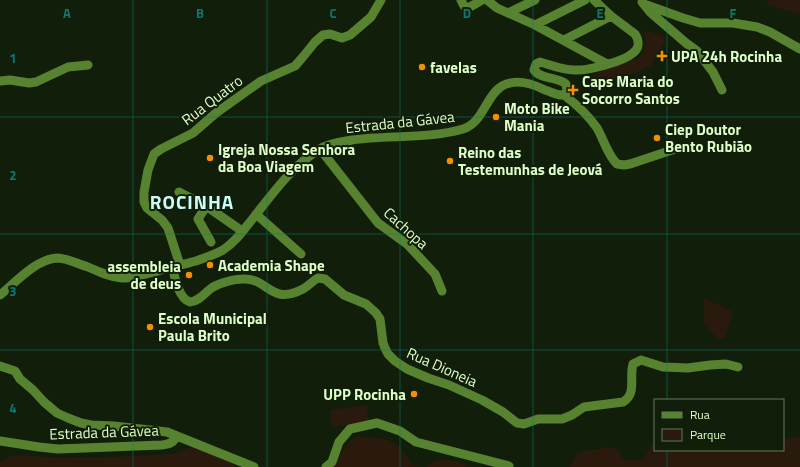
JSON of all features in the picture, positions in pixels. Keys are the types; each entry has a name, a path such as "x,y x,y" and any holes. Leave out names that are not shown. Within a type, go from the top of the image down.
{"street":[{"name":"Rua Quatro","path":"176,266 168,228 162,220 147,208 144,202 144,192 148,170 154,154 192,134 216,114 261,81 295,66 320,37 327,34 342,38 350,35 371,17 380,0"},
{"path":"461,0 466,8 482,0"},
{"path":"487,0 497,8 535,25 607,64"},
{"path":"508,13 535,0"},
{"path":"535,25 585,0"},
{"path":"594,0 611,16 635,34 638,38 636,51 633,54 607,64 589,69 574,70 540,62 536,64 534,70 537,74 562,81 566,84 567,91 564,95 590,118 611,157 617,164 624,166 678,148"},
{"path":"642,2 700,23 733,23 757,27 770,32 800,49"},
{"path":"642,2 667,28 697,51 713,72 722,90"},
{"path":"564,40 611,16"},
{"path":"0,81 10,80 29,83 36,82 68,67 88,65"},
{"name":"Estrada da Gávea","path":"0,295 31,269 46,260 58,258 110,276 122,278 136,277 196,261 219,252 236,240 274,191 290,174 320,148 360,139 455,132 466,128 477,120 498,89 512,82 527,84 554,94 564,95"},
{"name":"Cachopa","path":"320,148 378,223 407,244 435,274 442,291"},
{"path":"179,192 207,204 242,231"},
{"path":"207,204 198,219 211,242"},
{"path":"256,214 301,254"},
{"name":"Rua Dioneia","path":"176,266 175,281 184,299 190,302 198,300 214,286 238,279 251,280 272,292 282,295 294,293 307,287 318,278 323,278 344,295 366,304 376,313 380,319 383,343 388,354 395,361 407,369 467,392 502,412 514,422 521,424 538,419 562,419 584,408 623,402 628,399 631,394 631,370 633,364 641,360 663,366 688,368 726,364 738,367"},
{"name":"Estrada da Gávea","path":"0,366 15,371 20,379 57,413 81,424 114,426 172,434 175,439 174,442 170,444 58,449 39,448 0,441"},
{"path":"326,467 332,462 339,442 350,429 377,423 400,432 416,442 510,466"},
{"path":"172,434 254,467"}],"green space":[{"path":"768,0 800,0 800,14 767,5"},
{"path":"644,30 666,37 660,52 652,64 645,69 618,79 589,78 612,66 641,56 645,41"},
{"path":"704,298 733,312 725,337 719,340 704,323"},
{"path":"366,405 369,422 332,427 330,410"},
{"path":"359,436 378,438 397,445 413,466 420,467 334,467 349,441"},
{"path":"800,436 800,467 569,467 578,453 607,447 617,449 624,460 643,460 652,445 654,445 654,451 784,451 784,439"},
{"path":"192,447 224,457 237,467 0,467 0,462 14,455 61,458 115,457 172,454"},
{"path":"437,460 456,461 468,467 426,467"}],"place":[{"name":"UPA 24h Rocinha","path":"662,56"},
{"name":"favelas","path":"422,67"},
{"name":"Caps Maria do Socorro Santos","path":"573,90"},
{"name":"Moto Bike Mania","path":"496,117"},
{"name":"Ciep Doutor Bento Rubião","path":"657,138"},
{"name":"Igreja Nossa Senhora da Boa Viagem","path":"210,158"},
{"name":"Reino das Testemunhas de Jeová","path":"450,161"},
{"name":"Academia Shape","path":"210,265"},
{"name":"assembleia de deus","path":"189,275"},
{"name":"Escola Municipal Paula Brito","path":"150,327"},
{"name":"UPP Rocinha","path":"414,394"}],"district":[{"name":"ROCINHA","path":"192,201"}]}
